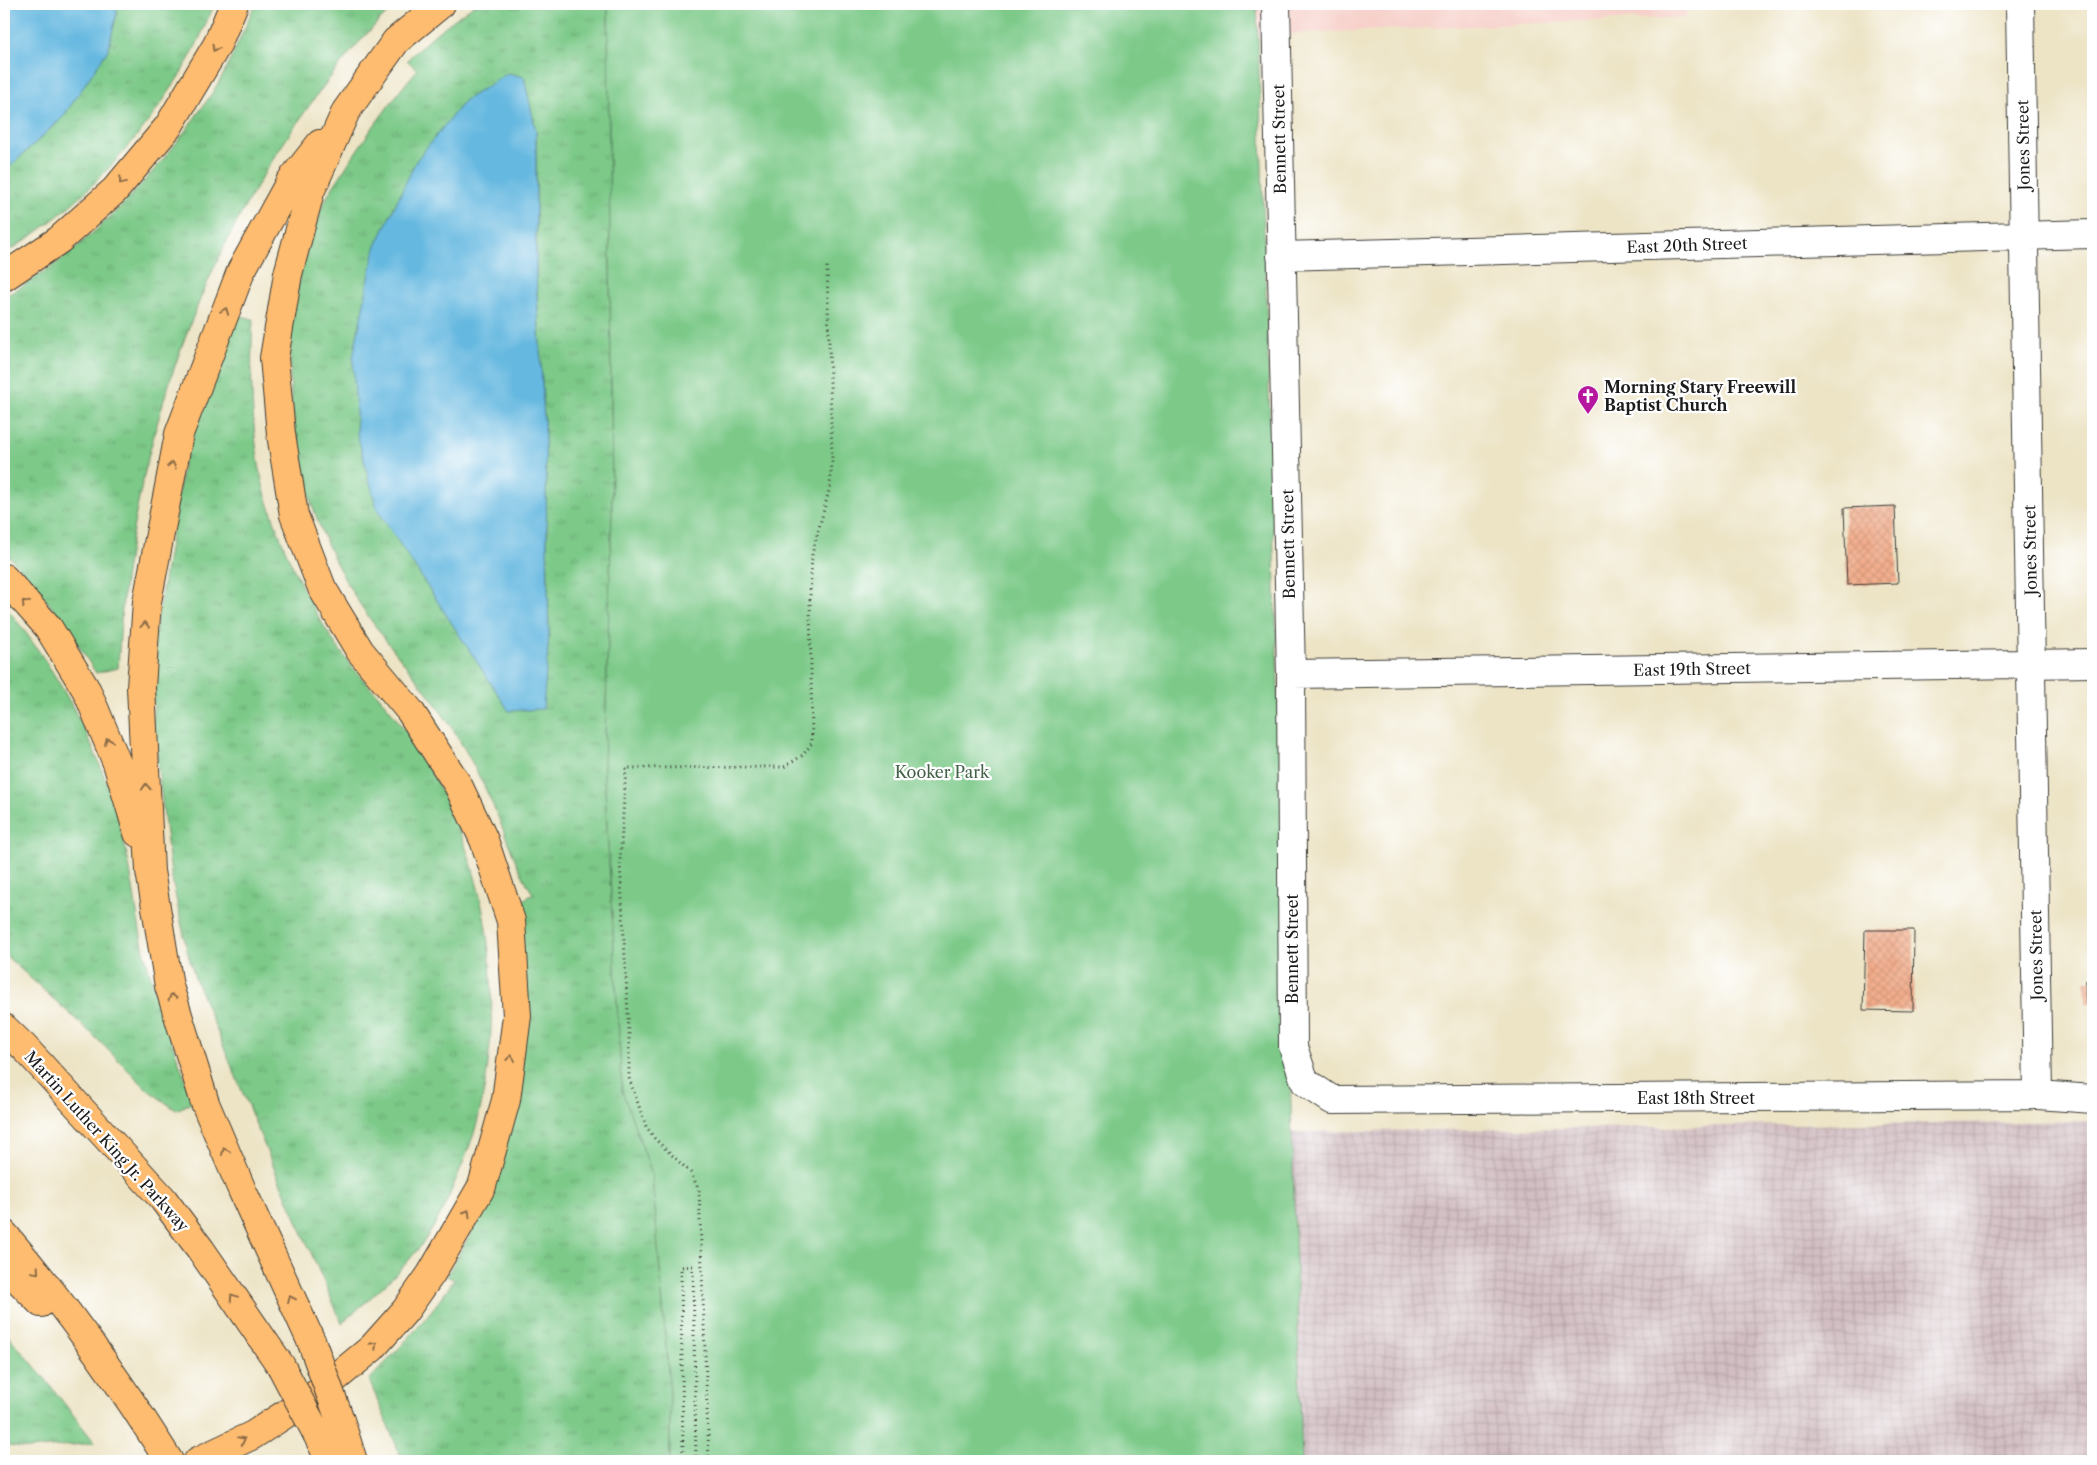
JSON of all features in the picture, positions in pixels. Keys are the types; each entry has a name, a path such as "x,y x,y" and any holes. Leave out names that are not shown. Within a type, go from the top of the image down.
{"highway":[{"path":"4,278 59,240 115,190 162,134 217,45 234,4"},
{"path":"353,1461 312,1343 242,1190 205,1103 169,986 150,871 141,687 147,602 179,434 241,271 290,182 346,111 396,41 441,4"},
{"path":"198,1461 253,1435 315,1394 372,1348 405,1311 432,1274 482,1186 506,1100 517,1016 511,922 484,840 458,785 410,711 360,650 322,588 294,515 281,434 274,358 288,274 310,192 346,111"},
{"path":"4,578 48,627 87,691 117,762 150,871"},
{"name":"Martin Luther King Jr. Parkway","path":"4,1028 24,1047 163,1199 201,1250 281,1366 330,1461"},
{"path":"4,1234 43,1279 140,1413 169,1461"},
{"path":"4,1265 55,1318 140,1413"}],"street":[{"name":"Bennett Street","path":"1276,4 1290,674 1293,1047 1305,1082"},
{"name":"Jones Street","path":"2020,4 2038,1095"},
{"name":"East 20th Street","path":"1281,256 2093,234"},
{"name":"East 19th Street","path":"1290,674 2093,663"},
{"name":"East 18th Street","path":"1305,1082 1332,1100 2038,1095 2093,1099"}],"path":[{"path":"709,1461 699,1190 691,1173 655,1139 646,1126 629,1078 629,1034 620,861 626,768 784,767 803,755 812,743 810,597 812,554 830,487 832,458 826,264"},
{"path":"683,1461 681,1267 693,1266 696,1461"}],"shaded area":[{"path":"1257,4 1686,4 1686,17 1257,35"},
{"path":"2093,1121 2093,1461 1302,1461 1292,1132"}],"green space":[{"path":"116,4 215,4 193,52 172,88 131,143 84,193 59,215 32,236 4,254 4,172 63,117 107,50 117,14"},
{"path":"255,4 397,4 364,36 349,54 281,147 251,195 225,245 202,296 181,348 149,456 127,566 122,604 118,668 96,673 53,610 4,551 4,297 30,282 78,246 143,183 181,137 222,77"},
{"path":"475,4 608,4 612,509 604,771 622,1090 652,1174 670,1393 670,1461 403,1461 369,1380 414,1332 454,1280 447,1276 471,1233 494,1180 518,903 533,894 518,866 489,796 459,739 425,690 369,617 344,578 323,535 307,489 296,441 291,392 291,344 296,295 307,248 324,203 332,189 371,130 417,70 407,60 435,34","holes":["508,73 536,131 536,276 545,437 549,636"]},
{"name":"Kooker Park","path":"608,4 1257,4 1302,1461 670,1461 670,1393 652,1174 622,1090 604,771 612,509"},
{"path":"234,314 253,319 252,382 256,444 264,490 282,541 296,575 323,625 352,666 397,719 425,763 449,807 464,844 476,882 485,922 490,962 492,1003 490,1044 485,1084 475,1129 460,1170 435,1224 416,1252 386,1284 342,1323 276,1173 195,978 171,874 153,727 155,633 186,447"},
{"path":"4,605 45,660 80,720 95,752 118,817 146,959 168,1031 194,1102 176,1110 148,1090 91,1033 4,954"},
{"path":"4,1331 43,1376 95,1443 28,1449 4,1445"}],"water":[{"path":"4,4 116,4 117,13 108,50 63,117 4,172"},
{"path":"508,73 524,77 536,131 536,276 545,437 549,636 543,709 509,711 377,509 357,434 353,357 375,248 416,161 464,101"}],"building":[{"path":"1895,506 1898,583 1847,585 1844,508"},
{"path":"1865,930 1914,930 1913,1011 1863,1010"},
{"path":"2085,981 2093,981 2093,1003 2086,1003"}],"place":[{"name":"Morning Stary Freewill Baptist Church","path":"1588,415"}]}
